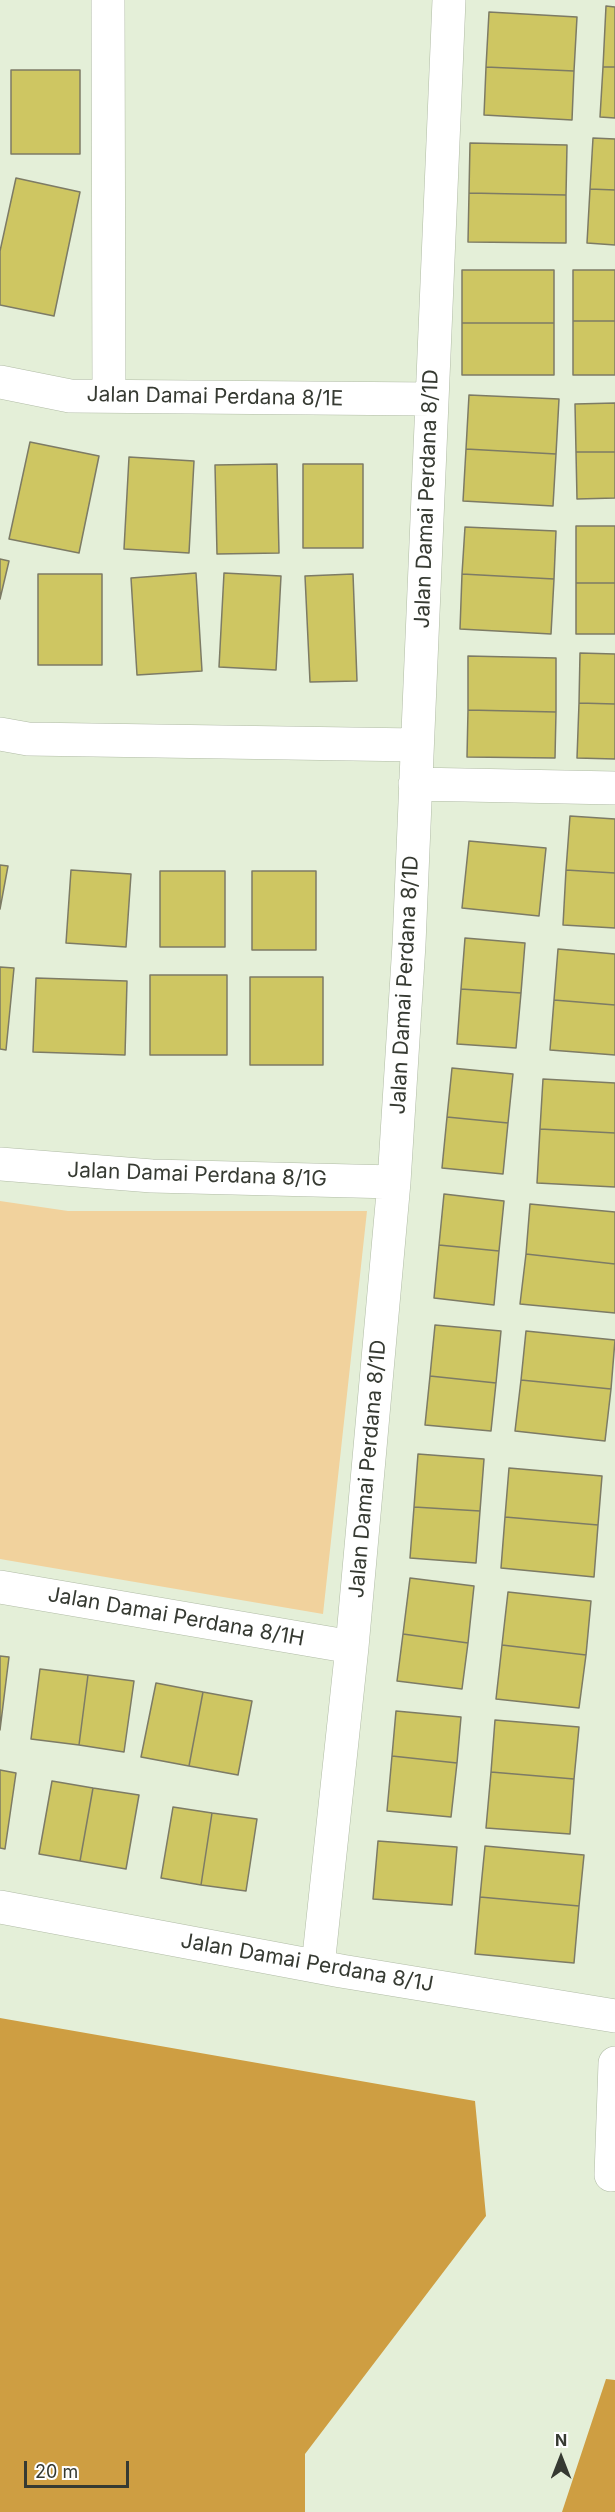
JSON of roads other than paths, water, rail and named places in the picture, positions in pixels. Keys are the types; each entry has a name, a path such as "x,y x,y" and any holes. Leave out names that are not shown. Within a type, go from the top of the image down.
{"street":[{"path":"108,0 109,396"},
{"name":"Jalan Damai Perdana 8/1D","path":"318,1966 351,1647 394,1182 409,944 448,0"},
{"name":"Jalan Damai Perdana 8/1E","path":"0,382 70,396 431,399"},
{"path":"0,734 28,739 417,745"},
{"path":"415,784 615,788"},
{"name":"Jalan Damai Perdana 8/1G","path":"0,1164 152,1176 394,1182"},
{"name":"Jalan Damai Perdana 8/1H","path":"0,1587 351,1647"},
{"name":"Jalan Damai Perdana 8/1J","path":"0,1907 318,1966 615,2016"},
{"path":"611,2175 615,2063"}]}
